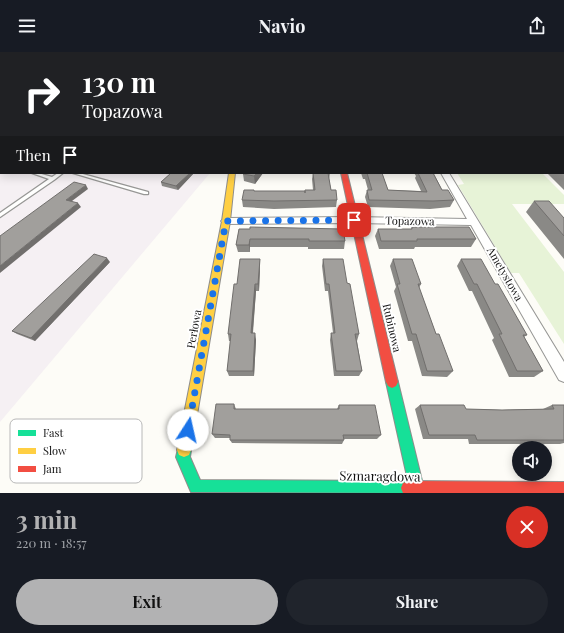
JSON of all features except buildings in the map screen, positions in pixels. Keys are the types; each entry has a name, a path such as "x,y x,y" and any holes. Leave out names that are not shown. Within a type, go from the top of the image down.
{"street":[{"name":"Perłowa","path":"196,487 183,457 226,221 232,174"},
{"name":"Rubinowa","path":"344,174 417,489"},
{"name":"Ametystowa","path":"446,174 564,375"},
{"name":"Topazowa","path":"226,221 354,220 474,222"},
{"name":"Szmaragdowa","path":"196,487 564,489"}],"lane":[{"path":"37,174 53,179"},
{"path":"0,215 60,174"},
{"path":"79,174 146,193"}],"shaded area":[{"path":"0,174 209,174 0,422"}],"green space":[{"path":"458,174 543,174 564,195 564,204 512,204 564,272 564,344 519,273 511,273 458,185 464,184"}],"traffic: fast":[{"path":"392,382 417,489"},
{"path":"184,450 183,457 196,487 408,488"}],"traffic: slow":[{"path":"184,450 226,221 232,174"}],"traffic: jam":[{"path":"344,174 392,382"},
{"path":"408,488 564,489"}],"route":[{"path":"188,430 226,221 354,220"}]}
